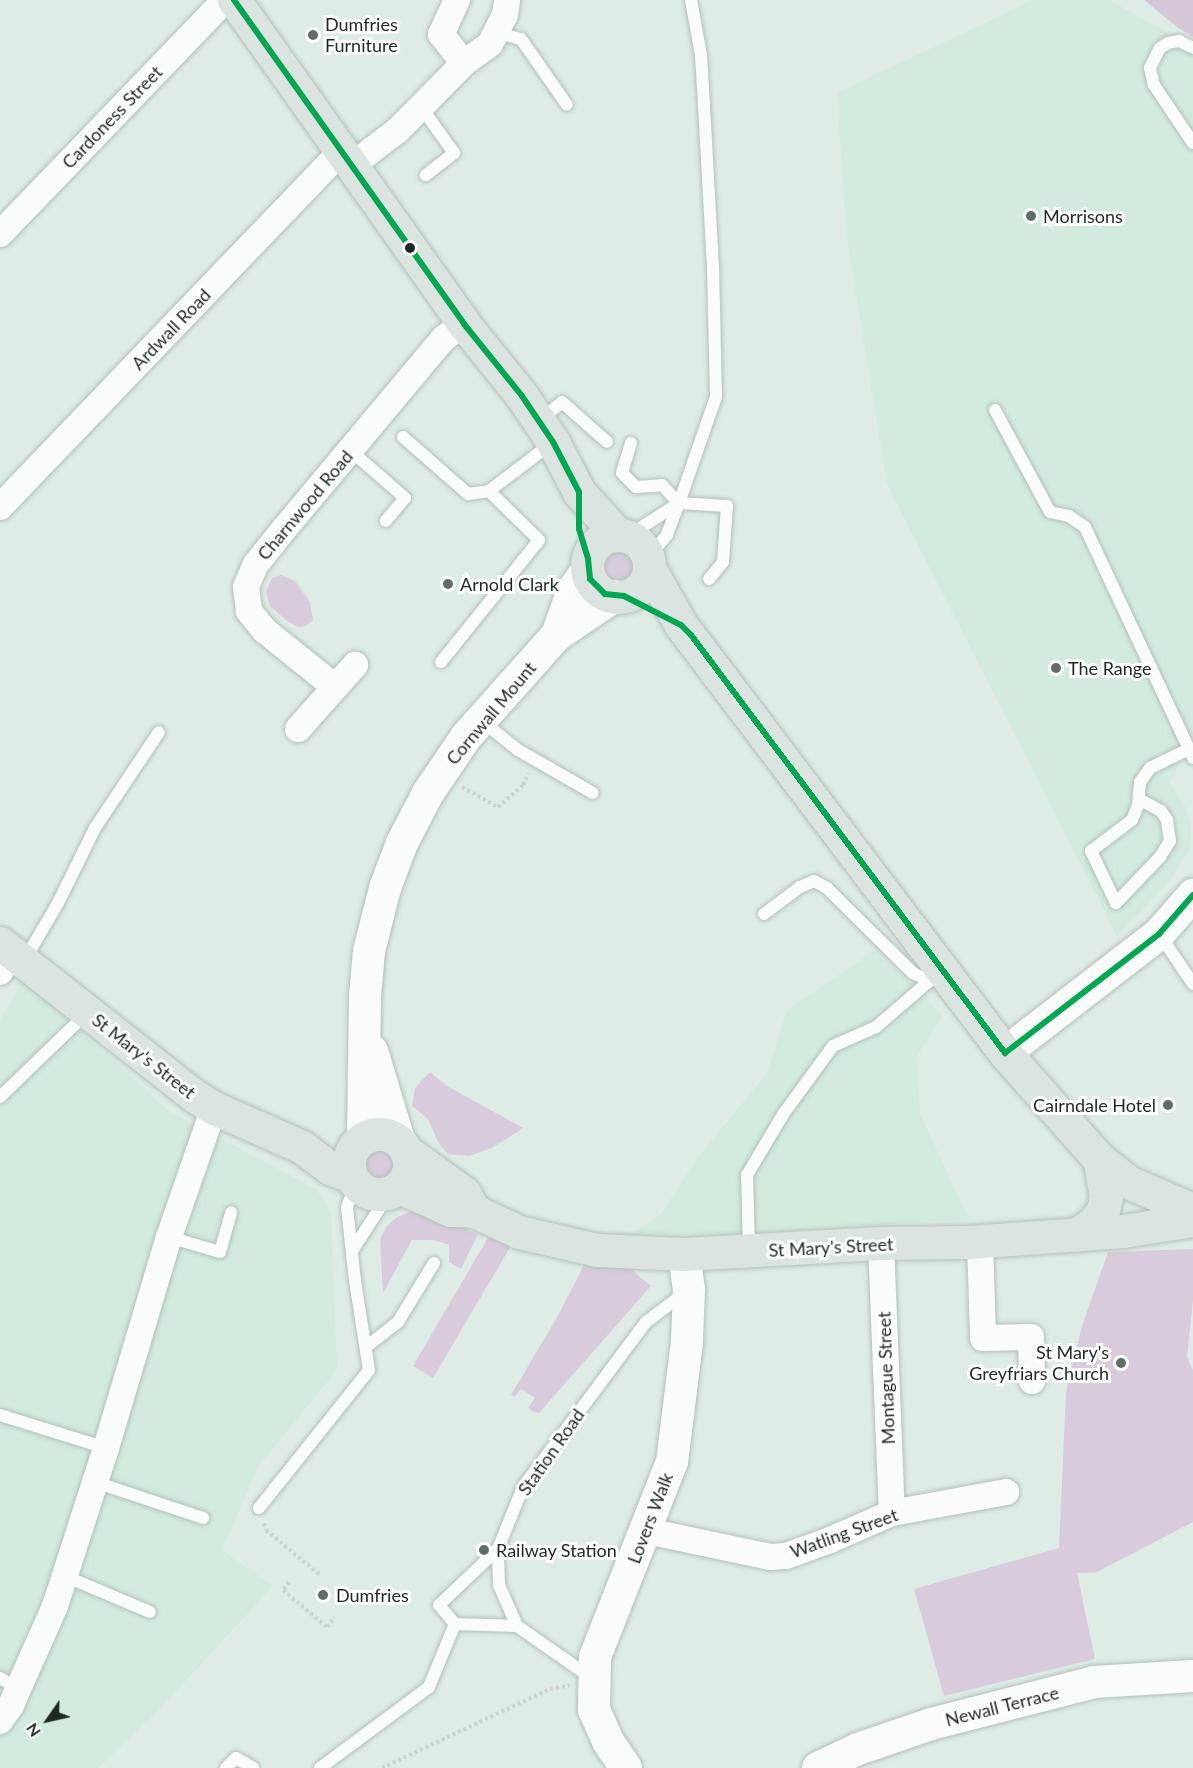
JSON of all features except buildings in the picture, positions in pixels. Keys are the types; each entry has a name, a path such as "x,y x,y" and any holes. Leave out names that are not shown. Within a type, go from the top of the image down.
{"main road":[{"path":"234,0 464,324 522,396 546,432 579,492 636,549 686,630 772,742 936,975 1099,1159 1128,1182 1193,1210"},
{"path":"579,492 579,529 597,588 620,596 686,630"},
{"path":"588,564 599,542 636,549"},
{"path":"620,596 642,586 636,549"},
{"name":"St Mary's Street","path":"9,957 88,1013 192,1095 214,1108 302,1147 330,1168 356,1160"},
{"path":"382,1134 403,1147 408,1170 395,1189 372,1193 356,1160 382,1134"},
{"name":"St Mary's Street","path":"403,1147 464,1193 474,1211"},
{"path":"1076,1234 1093,1223 1103,1210 1106,1197 1099,1159"},
{"name":"St Mary's Street","path":"395,1189 451,1210 474,1211 519,1232 597,1250 684,1254 881,1243 980,1242 1123,1231 1193,1220"}],"street":[{"name":"Cardoness Street","path":"0,234 225,0"},
{"path":"457,0 441,34 464,63"},
{"path":"498,33 505,15 507,0"},
{"name":"Ardwall Road","path":"0,507 346,159 398,130 464,63 489,44 498,33"},
{"name":"Charnwood Road","path":"335,687 265,631 249,611 246,587 256,564 350,450 444,338 464,324"},
{"name":"Cornwall Mount","path":"557,635 573,590 588,564"},
{"name":"Cornwall Mount","path":"356,1160 363,1083 366,1033 365,996 369,951 385,888 402,843 428,793 466,737 481,720 557,635 620,596"},
{"path":"298,729 355,664"},
{"path":"1005,1053 1159,934 1193,895"},
{"name":"Cornwall Mount","path":"366,1033 403,1147"},
{"path":"0,1721 9,1684 55,1605 106,1448 169,1237 214,1108"},
{"path":"980,1242 983,1338 1031,1337 1032,1382"},
{"name":"Montague Street","path":"881,1243 892,1513"},
{"name":"Lovers Walk","path":"626,1768 608,1741 594,1710 595,1657 672,1462 687,1341 689,1290 684,1254"},
{"name":"Watling Street","path":"646,1531 770,1557 786,1556 892,1513 1006,1492"},
{"name":"Newall Terrace","path":"818,1768 858,1749 931,1724 1083,1685 1193,1676"}],"lane":[{"path":"636,549 666,535 716,397 713,267 704,95 701,55 691,0"},
{"path":"498,33 520,39 567,105"},
{"path":"1193,48 1179,41 1168,43 1160,48 1150,68 1154,85 1193,143"},
{"path":"421,107 454,153 426,175"},
{"path":"403,437 468,494 489,491 546,432 562,402 607,442"},
{"path":"995,410 1050,512 1069,516 1085,527 1191,754 1150,768 1140,782 1132,820 1091,851 1116,903 1160,856 1170,841 1167,820 1161,811 1138,799"},
{"path":"631,443 622,473 636,487 662,485 679,503 727,506 723,562 709,579"},
{"path":"350,450 405,498 386,521"},
{"path":"441,662 539,540 489,491"},
{"path":"636,549 679,503"},
{"path":"481,720 518,750 593,793"},
{"path":"9,957 58,903 95,828 159,732"},
{"path":"764,914 800,886 814,881 827,888 913,973 936,975"},
{"path":"1159,934 1193,984"},
{"path":"750,1252 747,1175 784,1113 833,1046 876,1026 936,975"},
{"path":"0,1097 88,1013"},
{"path":"259,1508 369,1370 347,1207 356,1160"},
{"path":"352,1251 395,1189"},
{"path":"169,1237 220,1252 231,1213"},
{"path":"366,1347 398,1322 434,1263"},
{"name":"Station Road","path":"517,1626 499,1585 498,1549 523,1488 646,1322 689,1290"},
{"path":"0,1415 106,1448"},
{"path":"95,1482 203,1518"},
{"path":"498,1549 439,1605 455,1624 517,1626 594,1680"},
{"path":"65,1576 150,1612"},
{"path":"320,1768 429,1687 455,1624"},
{"path":"226,1768 236,1758 254,1768"}],"path":[{"path":"471,792 498,807 523,785 528,775"},
{"path":"259,1508 266,1530 320,1575"},
{"path":"289,1582 283,1590 327,1627 335,1617"},
{"path":"382,1768 550,1689 594,1680"}],"shaded area":[{"path":"1033,0 1109,0 1193,47 1193,734 1170,783 1185,806 1191,828 1190,849 1168,884 1117,936 887,484 846,233 837,93"},
{"path":"1144,0 1193,0 1193,37 1177,27"},
{"path":"618,545 633,551 639,566 633,581 618,587 603,581 597,566 603,551"},
{"path":"281,575 295,581 310,602 313,620 306,626 298,627 287,621 270,606 266,592 272,578"},
{"path":"877,949 943,1016 917,1056 920,1114 969,1219 718,1235 633,1234 661,1214 698,1157 767,1073 787,1010"},
{"path":"23,980 170,1112 316,1189 331,1213 337,1370 258,1467 222,1550 273,1586 154,1715 98,1768 0,1768 0,1020"},
{"path":"430,1072 447,1086 523,1128 492,1148 469,1156 448,1154 439,1144 428,1119 412,1106 415,1088"},
{"path":"378,1143 393,1149 399,1164 393,1179 378,1185 363,1179 357,1164 363,1149"},
{"path":"415,1209 478,1234 461,1269 449,1262 449,1245 434,1240 412,1240 383,1293 380,1239 386,1227 397,1217"},
{"path":"489,1236 512,1244 433,1378 413,1366"},
{"path":"1193,1249 1193,1300 1187,1357 1193,1370 1193,1522 1097,1572 1077,1573 1095,1659 944,1696 914,1589 1059,1548 1066,1392 1082,1326 1108,1252"},
{"path":"622,1262 651,1286 539,1413 534,1412 528,1408 535,1398 521,1389 514,1397 511,1395 559,1314 585,1263"}],"transit line":[{"path":"234,0 464,324 522,396 553,442 579,492 579,529 588,559 590,579 605,594 624,596 681,625 691,635 1005,1053"},
{"path":"1005,1053 1159,934 1193,895"}],"place":[{"name":"Dumfries Furniture","path":"313,35"},
{"name":"Morrisons","path":"1031,216"},
{"name":"Arnold Clark","path":"448,584"},
{"name":"The Range","path":"1056,668"},
{"name":"Cairndale Hotel","path":"1168,1105"},
{"name":"St Mary's Greyfriars Church","path":"1121,1363"},
{"name":"Railway Station","path":"484,1550"},
{"name":"Dumfries","path":"323,1595"}]}
